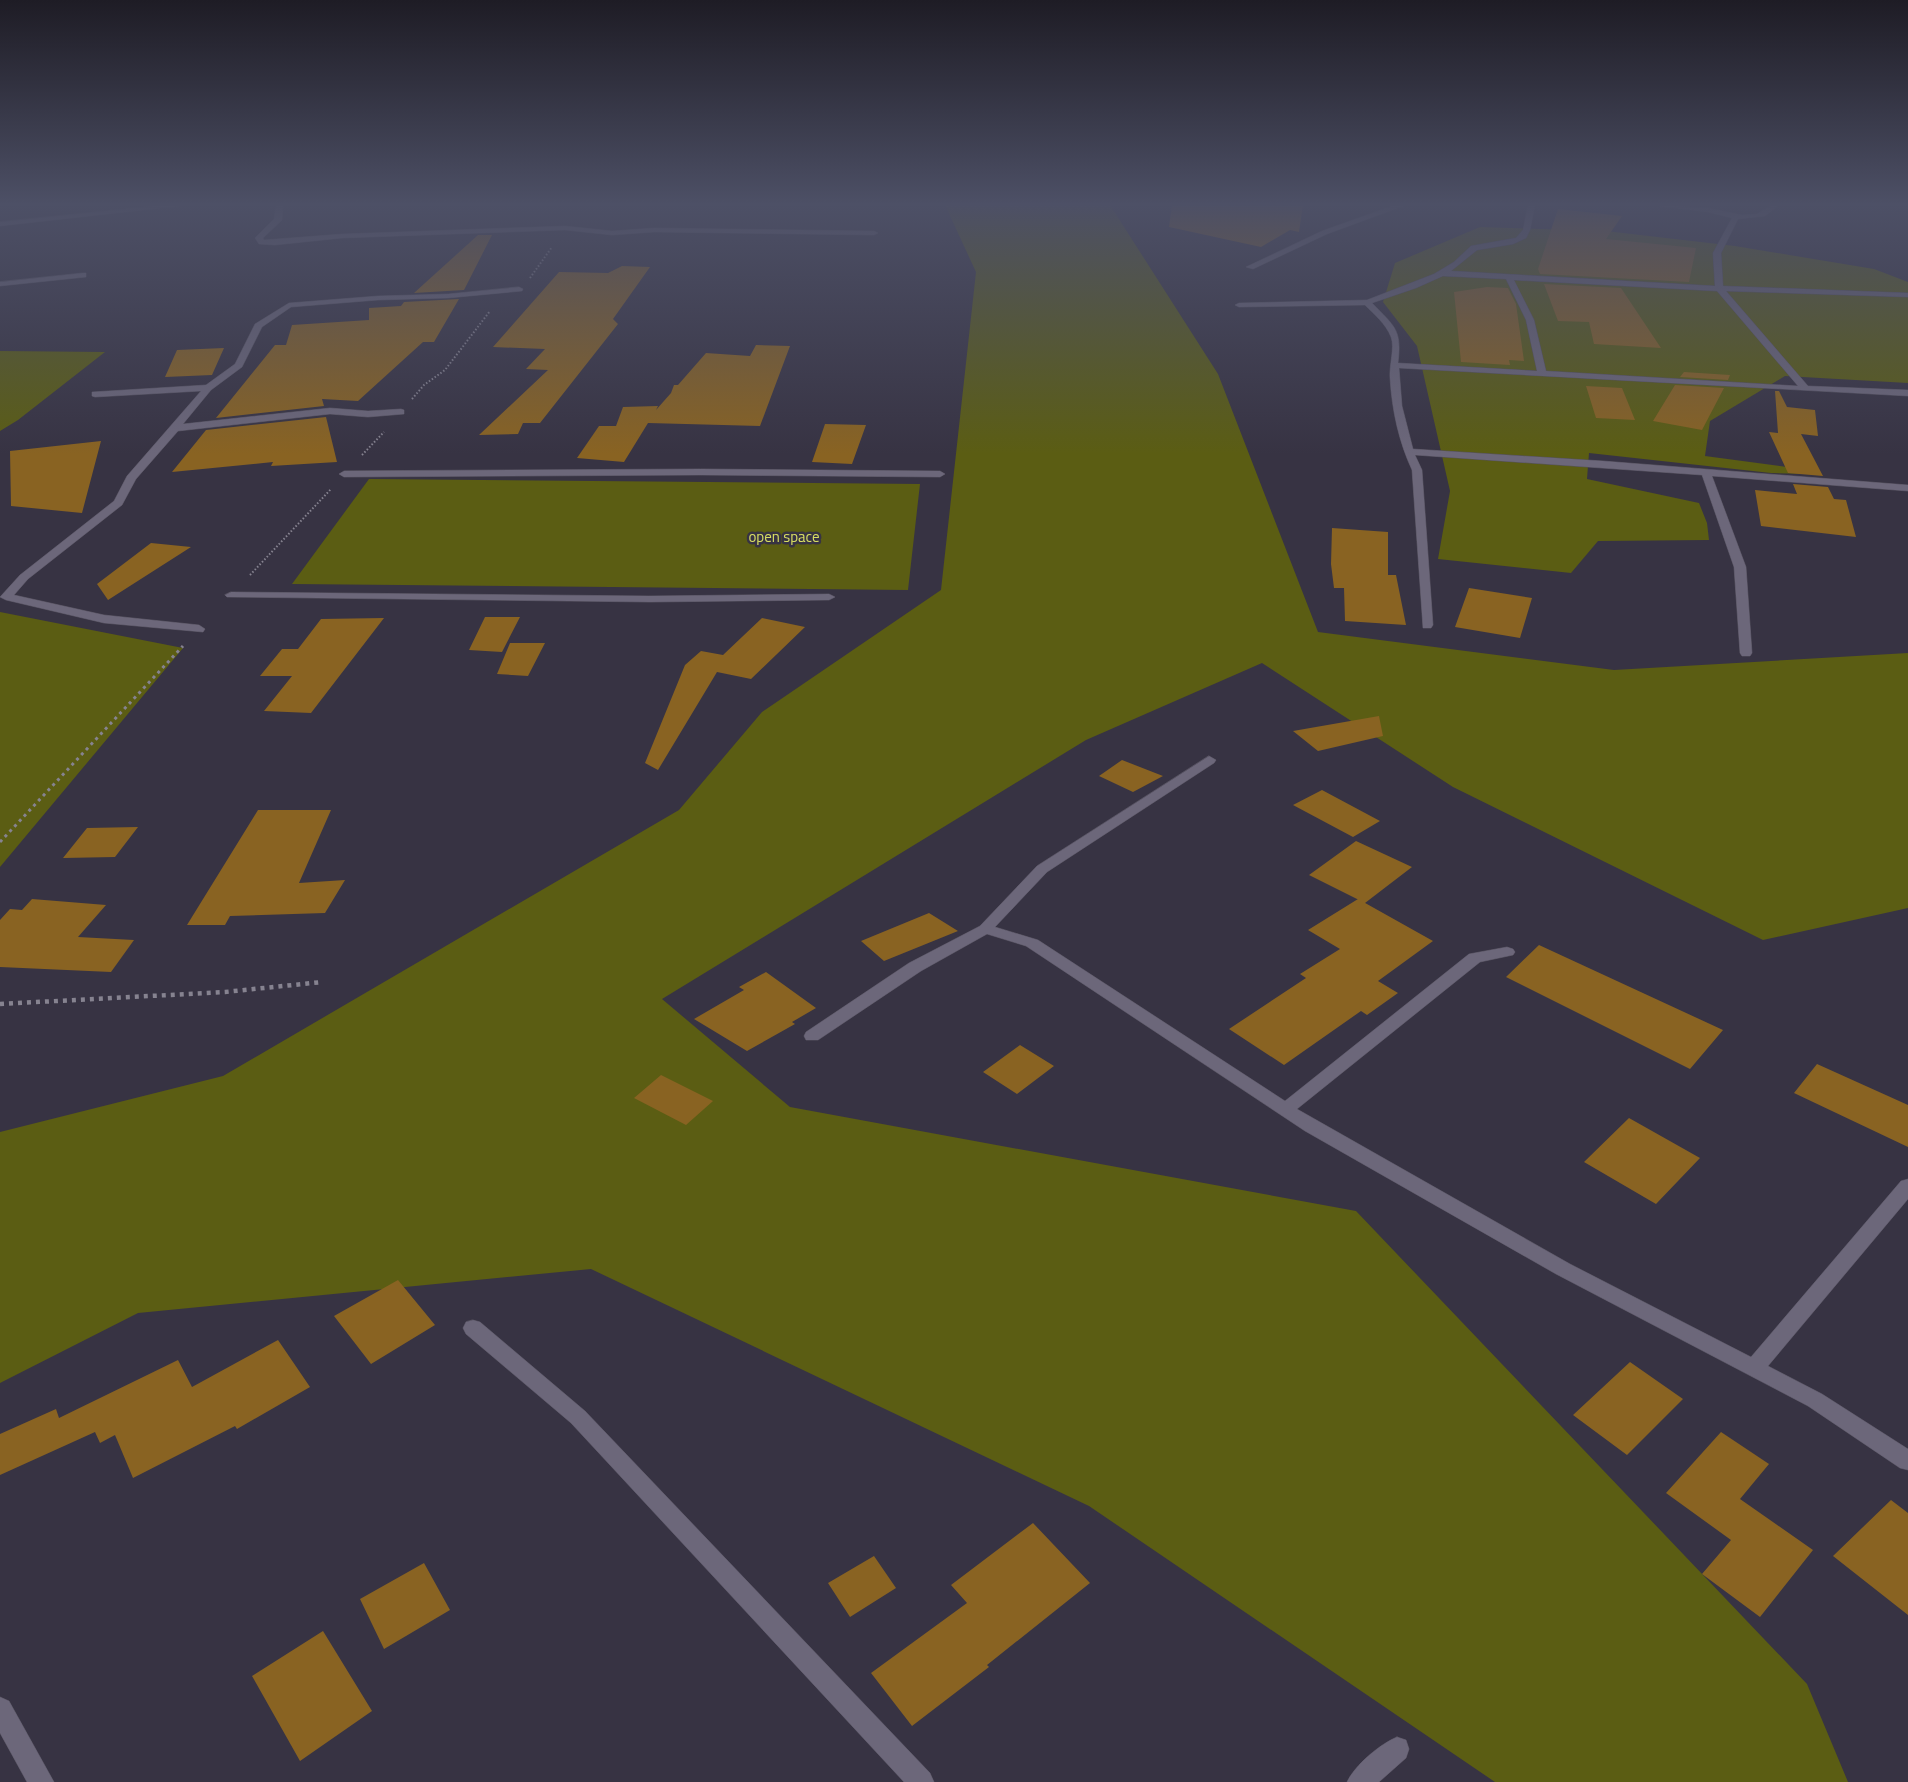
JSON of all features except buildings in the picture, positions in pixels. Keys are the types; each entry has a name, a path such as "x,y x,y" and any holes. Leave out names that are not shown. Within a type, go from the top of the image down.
{"street":[{"path":"1239,305 1367,302 1407,288"},
{"path":"1514,288 1530,320 1542,373"},
{"path":"1719,288 1806,389"},
{"path":"1723,288 1908,295"},
{"path":"3,597 118,503 131,478 208,388 239,365 258,326 289,305 378,297 448,296 519,289"},
{"path":"1367,302 1390,328 1397,341 1394,365 1407,452 1417,470 1427,625"},
{"path":"1394,365 1908,393"},
{"path":"95,394 208,388"},
{"path":"175,428 330,411 368,414 402,412"},
{"path":"1407,452 1908,488"},
{"path":"344,474 713,472 940,474"},
{"path":"1706,472 1740,567 1746,653"},
{"path":"231,595 650,599 829,597"},
{"path":"3,597 104,619 199,629"},
{"path":"812,1036 915,967 985,929 1042,869 1209,760"},
{"path":"985,929 1032,943 1311,1127 1563,1269 1815,1400 1908,1461"},
{"path":"1285,1110 1475,958 1507,952"},
{"path":"1754,1368 1908,1185"},
{"path":"473,1328 578,1417 921,1782"},
{"path":"0,1709 40,1782"},
{"path":"1360,1782 1397,1749"}],"path":[{"path":"231,595 402,412 424,385 445,370 491,312 487,308 492,301 519,289"},
{"path":"0,842 199,629"},
{"path":"0,1004 225,992 322,982"}],"green space":[{"path":"974,288 1163,288 1218,374 1318,632 1614,670 1908,653 1908,908 1763,940 1453,787 1262,663 1086,740 662,999 790,1107 1356,1211 1807,1684 1848,1782 1495,1782 1089,1506 591,1269 138,1313 0,1383 0,1132 223,1076 679,810 762,712 941,590"},
{"path":"1387,288 1908,288 1908,383 1785,376 1710,421 1705,456 1809,470 1809,474 1771,473 1589,453 1587,479 1699,503 1707,523 1709,540 1598,541 1571,573 1438,559 1450,491 1417,346 1383,302"},
{"path":"0,351 105,352 18,420 0,431"},
{"name":"open space","path":"369,479 920,484 908,590 292,584"},
{"path":"0,612 183,648 0,867"}]}
